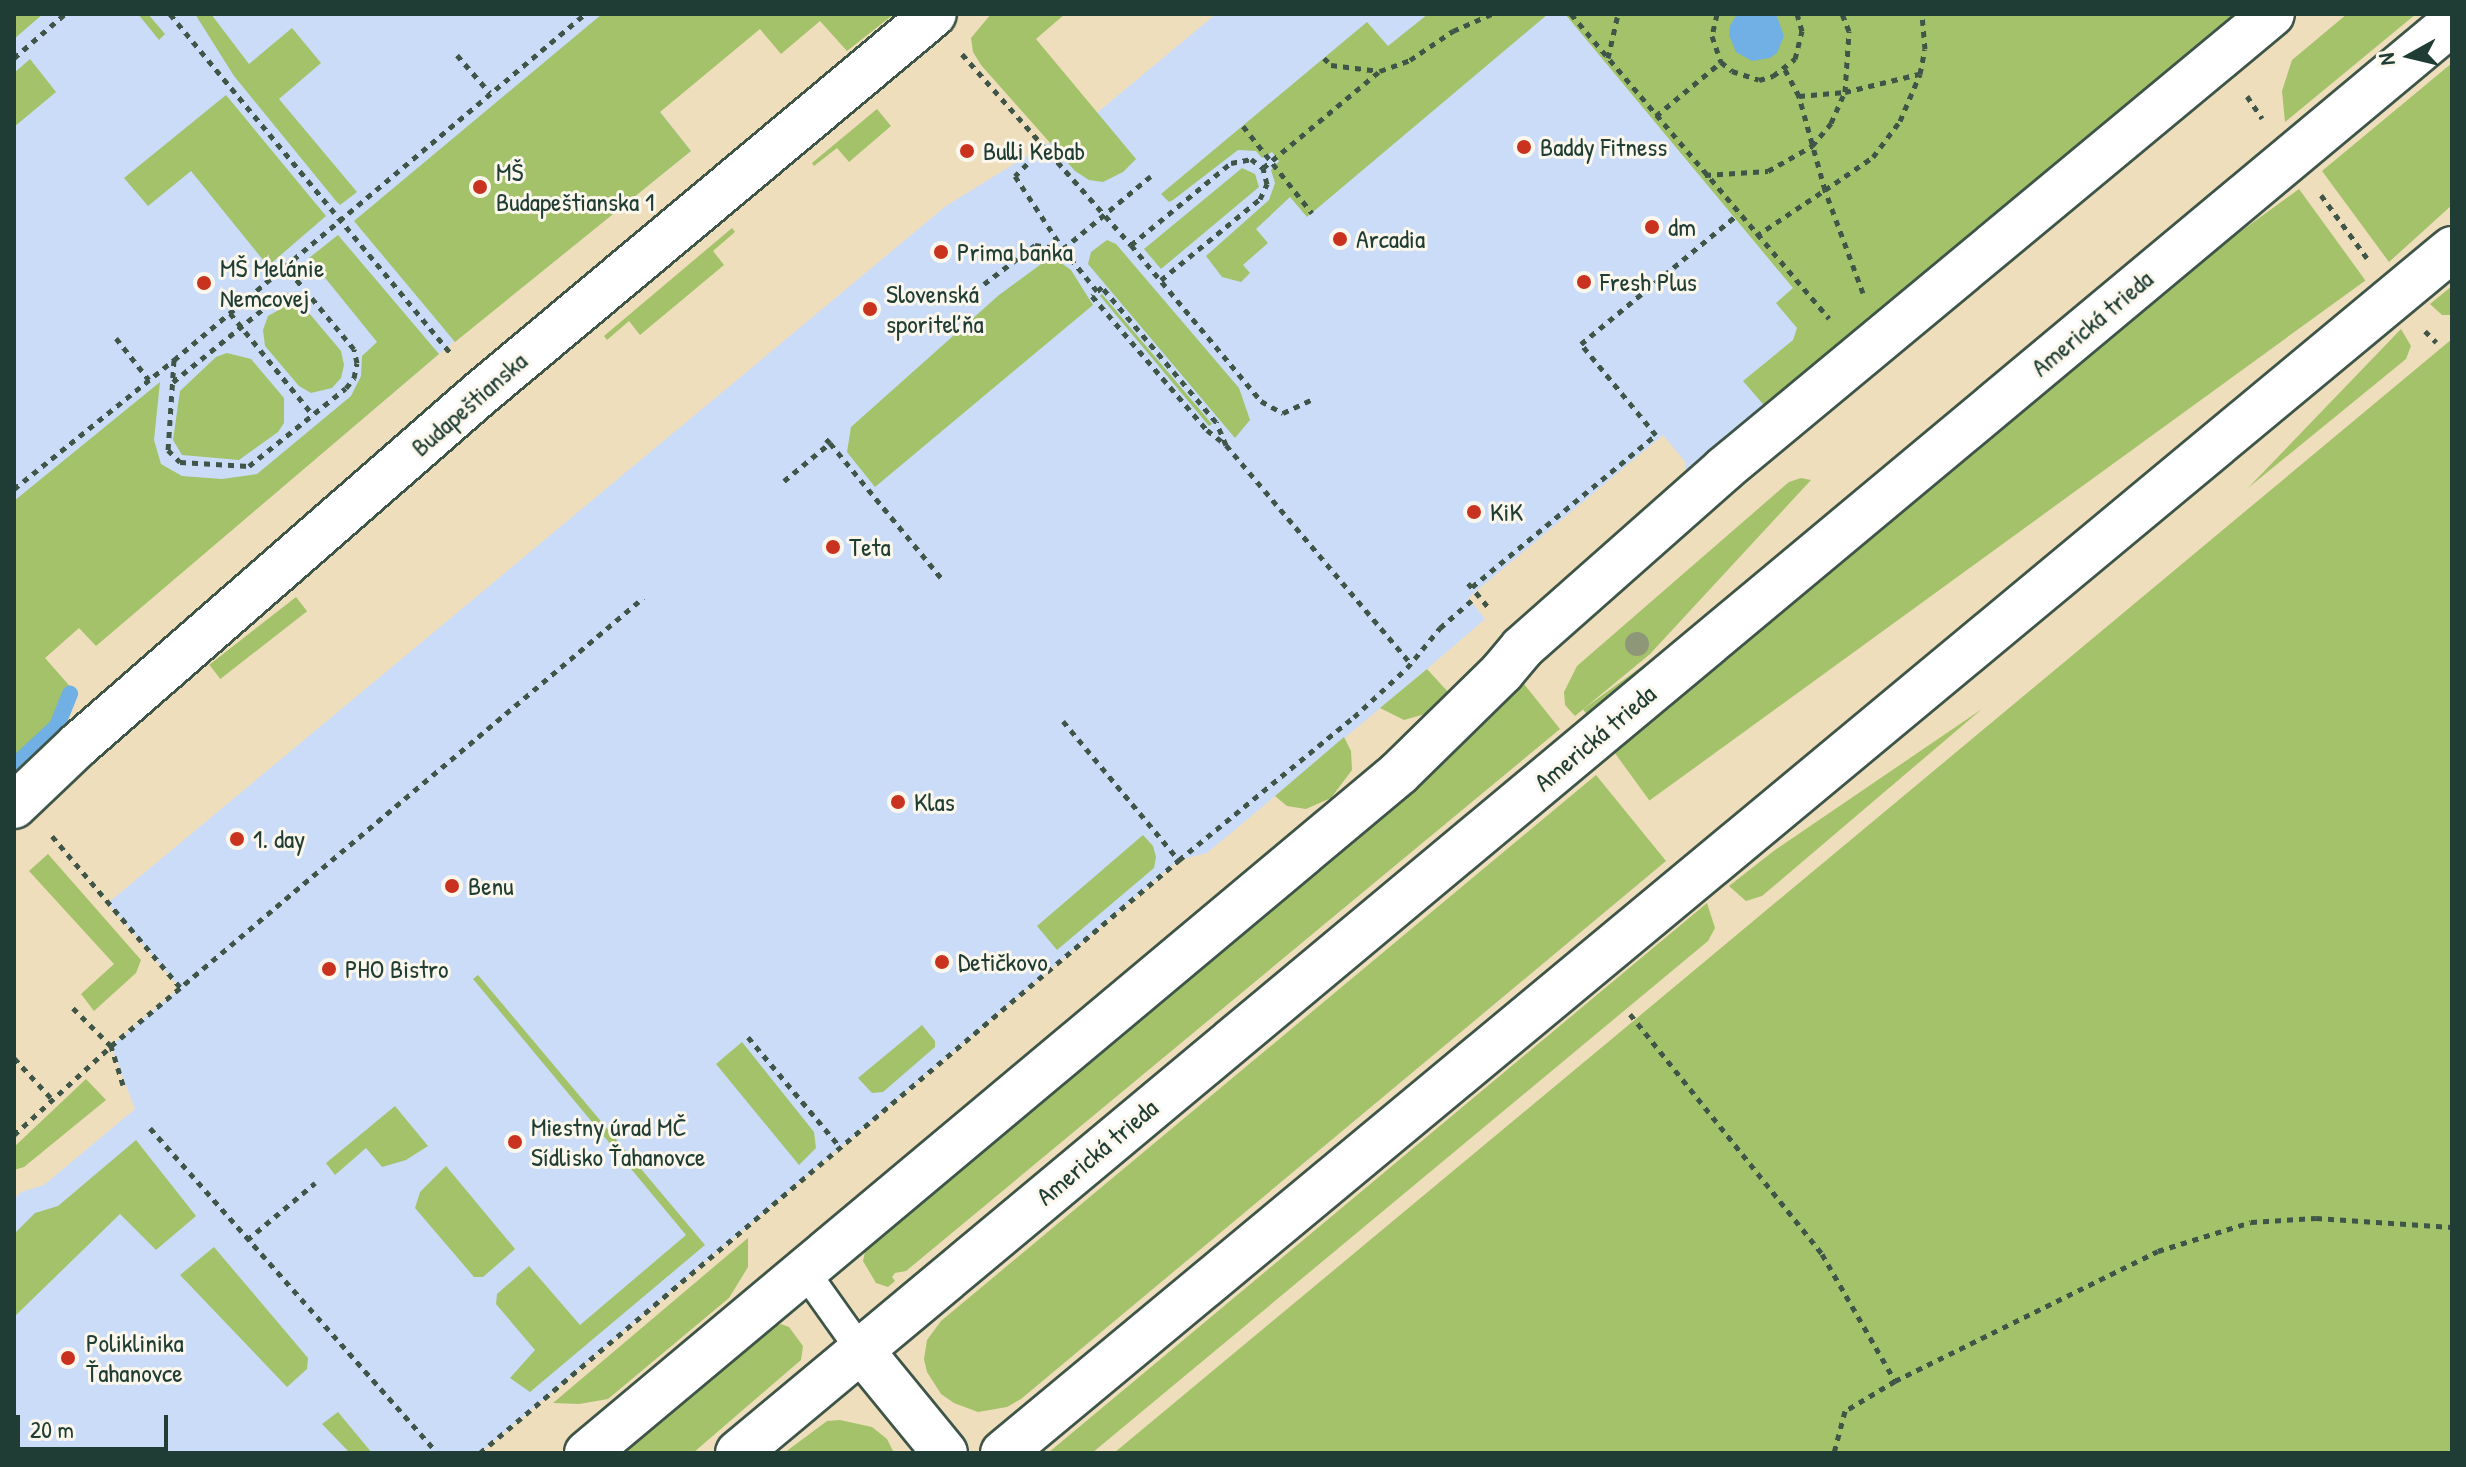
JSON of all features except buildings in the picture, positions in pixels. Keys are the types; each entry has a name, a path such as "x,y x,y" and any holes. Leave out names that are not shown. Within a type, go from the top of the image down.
{"street":[{"path":"587,1453 1399,773 1502,672 1522,648 1724,469 1874,326 2272,14"},
{"name":"Budapeštianska","path":"28,815 78,745 494,382 932,16"},
{"name":"Americká trieda","path":"738,1453 2452,23"},
{"path":"1003,1453 2452,249"},
{"path":"860,1349 945,1453"}],"lane":[{"path":"803,1269 860,1349"}],"path":[{"path":"14,58 65,14"},
{"path":"170,14 446,348"},
{"path":"14,489 21,487 174,360 585,14"},
{"path":"1263,168 1380,71 1410,60 1453,31 1492,14"},
{"path":"1571,14 1776,263 1823,314 1835,322 1874,326 1825,190 1799,96 1785,70"},
{"path":"1608,58 1618,14"},
{"path":"1717,14 1712,36 1721,62 1745,78 1759,80 1785,70 1801,46 1802,31 1797,14"},
{"path":"1705,175 1768,171 1812,146 1831,123 1845,92 1849,31 1842,14"},
{"path":"1756,236 1852,175 1889,139 1911,100 1920,74 1925,49 1922,14"},
{"path":"932,16 1161,280 1261,401 1283,413 1313,399"},
{"path":"457,55 490,93"},
{"path":"1324,58 1331,65 1380,71"},
{"path":"1656,116 1721,62"},
{"path":"1799,96 1845,92 1920,74"},
{"path":"2242,89 2265,122"},
{"path":"1243,126 1312,213"},
{"path":"1045,147 1015,176 1063,249 1097,291"},
{"path":"1131,245 1231,163 1251,159 1263,168 1267,184 1260,199 1161,280"},
{"path":"984,284 1035,245 1063,249 1151,176"},
{"path":"2319,192 2369,260"},
{"path":"1472,587 1656,435 1581,344 1738,214"},
{"path":"174,360 168,450 180,462 249,466 346,388 354,378 357,363 354,349 285,266"},
{"path":"1226,445 1207,410 1102,287 1097,291 1092,296 1207,430 1226,445 1410,663"},
{"path":"172,382 282,296 309,295"},
{"path":"230,313 313,415"},
{"path":"116,338 149,380"},
{"path":"784,481 828,441 942,579"},
{"path":"480,1453 1179,860 1354,717 1410,663 1440,628 1479,594"},
{"path":"14,1135 111,1046 643,598"},
{"path":"1063,721 1179,860"},
{"path":"28,815 181,988"},
{"path":"70,1005 111,1046 123,1085"},
{"path":"1630,1014 1822,1254 1895,1381"},
{"path":"748,1037 840,1147"},
{"path":"14,1058 52,1099"},
{"path":"150,1128 438,1453"},
{"path":"247,1240 315,1183"},
{"path":"1834,1453 1845,1411 1895,1381 2158,1251 2251,1222 2316,1218 2452,1227"}],"shaded area":[{"name":"MŠ Melánie Nemcovej","path":"14,14 717,14 651,100 691,151 446,348 123,622 14,532"},
{"path":"1216,14 1565,14 1793,288 1797,329 1793,340 1744,381 1767,408 1684,479 1686,463 1663,435 1468,598 1485,619 1427,669 1207,853 1179,860 480,1453 14,1453 14,1199 21,1192 44,1185 135,1109 111,1046 180,988 108,903 946,206 1098,112"}],"green space":[{"path":"14,14 43,14 14,39"},
{"path":"138,14 148,14 165,34 159,40"},
{"path":"195,14 211,14 249,64 292,28 321,63 279,99 357,192 340,205 336,201 234,76"},
{"path":"602,14 894,14 847,51 820,21 781,54 760,29 660,112 691,151 455,342 354,221"},
{"path":"991,14 1065,14 1036,39 1136,159 1123,172 1103,182 1089,180 1075,171 981,65 973,52 971,38"},
{"path":"1428,14 1548,14 1307,217 1290,197 1256,229 1268,243 1243,265 1250,273 1241,282 1222,277 1206,256 1269,200 1275,183 1271,170 1279,161 1272,152 1262,158 1256,151 1238,150 1173,200 1169,202 1161,194 1367,22 1388,46"},
{"path":"1565,14 2238,14 1769,411 1743,381 1793,340 1797,328 1776,303 1793,288"},
{"path":"2347,14 2416,14 2285,122 2282,91 2292,60"},
{"path":"30,59 56,92 14,127 14,73"},
{"path":"2452,63 2452,205 2389,262 2322,171"},
{"path":"226,95 326,216 268,266 191,171 148,206 124,178"},
{"path":"877,109 891,126 849,162 837,148 814,166 812,163"},
{"path":"1242,168 1255,174 1259,187 1161,269 1144,249"},
{"path":"2299,189 2365,280 1649,801 1583,709"},
{"path":"732,228 735,232 713,251 724,265 640,335 629,321 607,340 604,336"},
{"path":"338,235 439,354 96,646 79,628 45,658 75,692 62,727 14,773 14,501 160,382 154,440 161,464 182,476 222,479 257,474 351,396 361,376 362,356 377,342 309,258"},
{"path":"1107,240 1116,244 1239,388 1250,420 1235,438 1088,264 1091,252"},
{"path":"1048,259 1057,260 1071,270 1093,305 875,487 847,452 851,427 999,295"},
{"path":"2452,286 2452,315 2442,315 2430,304"},
{"path":"1102,294 1212,424 1209,426 1100,296"},
{"path":"286,306 309,313 341,351 344,365 341,378 332,388 311,393 299,386 265,346 263,330 268,316"},
{"path":"2401,329 2411,346 2406,359 2248,488"},
{"path":"2452,339 2452,1453 1114,1453 1637,1018"},
{"path":"227,353 251,359 284,398 284,423 278,432 239,460 182,455 173,440 180,391 216,357"},
{"path":"1801,478 1811,480 1650,654 1575,716 1565,705 1564,692 1577,666 1789,482"},
{"path":"296,597 307,611 220,679 209,665"},
{"path":"1427,669 1449,693 1425,714 1404,720 1380,708"},
{"path":"1524,684 1560,729 906,1271 895,1273 892,1277 895,1281 888,1287 876,1283 863,1261 866,1247 1410,793"},
{"path":"1982,709 1762,896 1746,901 1729,886 1775,850"},
{"path":"1344,737 1351,751 1352,770 1331,798 1306,809 1287,806 1275,796"},
{"path":"1596,775 1666,861 1021,1399 1007,1407 978,1412 954,1403 941,1394 927,1372 924,1359 927,1340 941,1321"},
{"path":"1143,835 1153,846 1156,857 1154,868 1057,950 1037,926"},
{"path":"48,854 141,960 136,973 94,1011 81,994 114,964 29,871"},
{"path":"1707,903 1715,928 1708,941 1092,1453 1048,1453"},
{"path":"478,975 705,1245 530,1392 510,1378 535,1350 496,1304 497,1294 529,1266 580,1325 686,1235 473,979"},
{"path":"922,1025 935,1041 935,1047 883,1092 872,1093 858,1078"},
{"path":"742,1042 814,1132 816,1148 799,1165 716,1064"},
{"path":"86,1079 106,1100 24,1167 14,1170 14,1147"},
{"path":"395,1106 428,1146 406,1160 382,1167 366,1148 335,1175 326,1163"},
{"path":"136,1140 196,1216 156,1250 120,1214 14,1317 14,1234 35,1213 58,1206"},
{"path":"446,1166 515,1249 483,1277 474,1277 415,1208 420,1192"},
{"path":"748,1238 748,1267 729,1298 608,1399 579,1404 553,1403"},
{"path":"214,1247 308,1358 307,1369 287,1387 180,1275"},
{"path":"781,1324 789,1327 803,1346 801,1360 693,1453 616,1453 771,1326"},
{"path":"338,1412 372,1453 350,1453 322,1424"},
{"path":"840,1420 872,1427 887,1439 894,1453 784,1453 827,1421"}],"water":[{"path":"1737,14 1776,14 1784,36 1777,53 1770,58 1752,61 1736,52 1729,35"}],"waterway":[{"path":"14,766 57,726 70,694"}],"place":[{"name":"Baddy Fitness","path":"1524,147"},
{"name":"Bulli Kebab","path":"967,151"},
{"name":"MŠ Budapeštianska 1","path":"480,187"},
{"name":"dm","path":"1652,227"},
{"name":"Arcadia","path":"1340,239"},
{"name":"Prima banka","path":"941,252"},
{"name":"Fresh Plus","path":"1584,282"},
{"name":"MŠ Melánie Nemcovej","path":"204,283"},
{"name":"Slovenská sporiteľňa","path":"870,309"},
{"name":"KiK","path":"1474,512"},
{"name":"Teta","path":"833,547"},
{"name":"Klas","path":"898,802"},
{"name":"1. day","path":"237,839"},
{"name":"Benu","path":"452,886"},
{"name":"Detičkovo","path":"942,962"},
{"name":"PHO Bistro","path":"329,969"},
{"name":"Miestny úrad MČ Sídlisko Ťahanovce","path":"515,1142"},
{"name":"Poliklinika Ťahanovce","path":"68,1358"}]}
